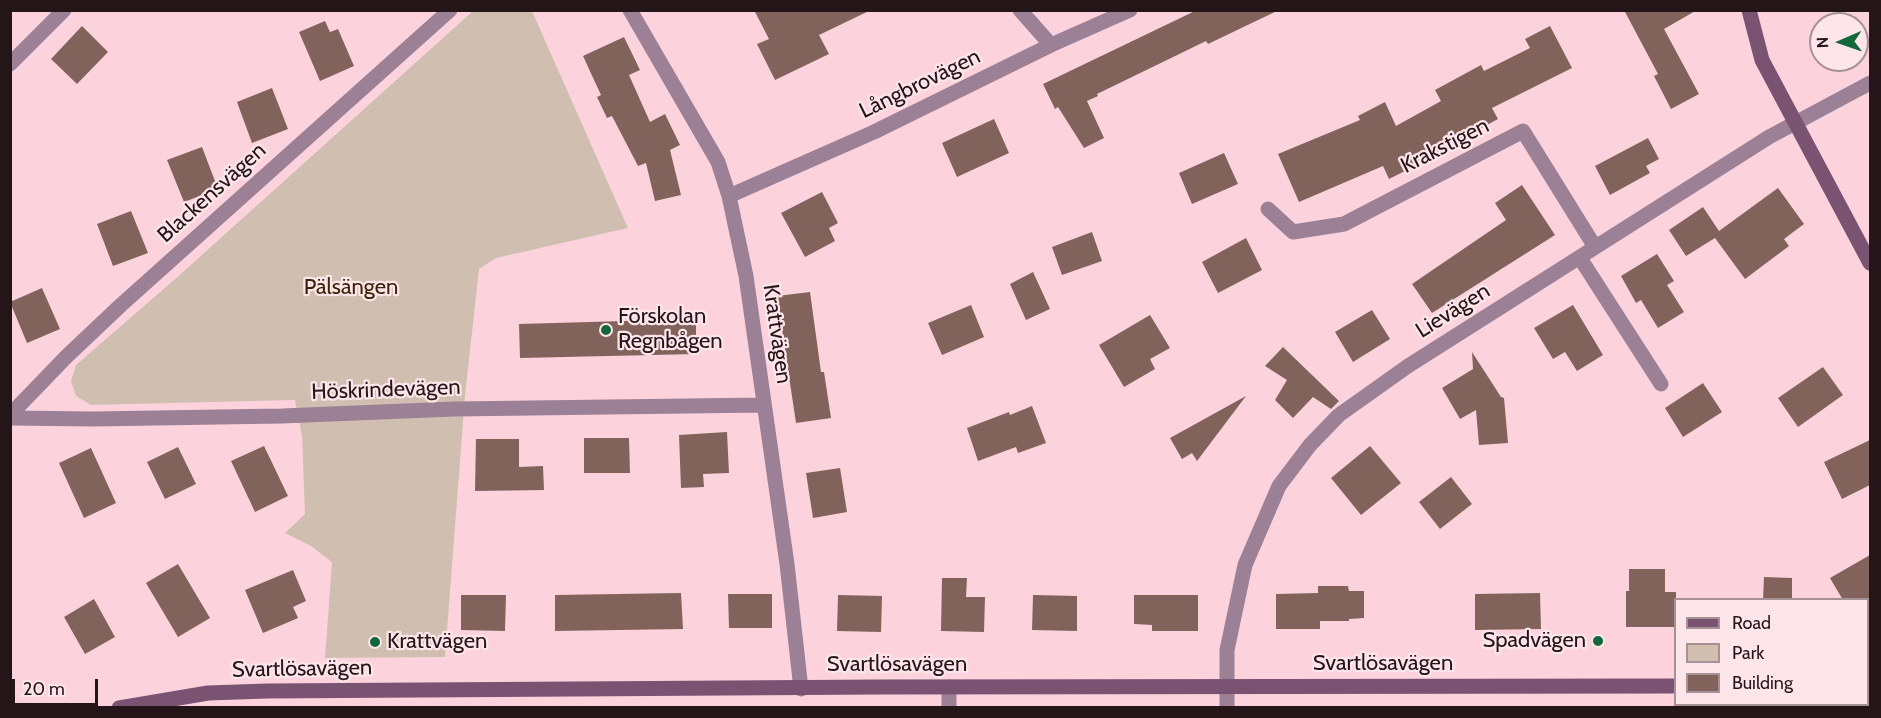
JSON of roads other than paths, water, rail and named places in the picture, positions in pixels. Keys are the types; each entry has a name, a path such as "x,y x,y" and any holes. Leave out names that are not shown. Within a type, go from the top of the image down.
{"street":[{"path":"10,64 64,10"},
{"name":"Blackensvägen","path":"10,416 67,356 121,306 450,10"},
{"name":"Krattvägen","path":"630,10 718,162 729,196 746,276 787,564 801,689"},
{"path":"1020,10 1051,45"},
{"name":"Långbrovägen","path":"729,196 874,132 1051,45 1130,10"},
{"path":"1749,10 1762,60 1870,263"},
{"name":"Lievägen","path":"1227,708 1227,650 1245,565 1279,486 1310,445 1339,415 1408,366 1769,137 1870,83"},
{"name":"Krakstigen","path":"1268,209 1293,232 1344,224 1523,131 1595,247"},
{"path":"1580,258 1661,384"},
{"name":"Höskrindevägen","path":"10,416 282,416 454,409 764,405"},
{"name":"Svartlösavägen","path":"119,708 208,693 267,691 1674,686"},
{"path":"949,687 949,708"}],"place":[{"name":"Förskolan Regnbågen","path":"606,330"},
{"name":"Spadvägen","path":"1598,641"},
{"name":"Krattvägen","path":"375,642"}],"park label":[{"name":"Pälsängen","path":"351,288"}]}
